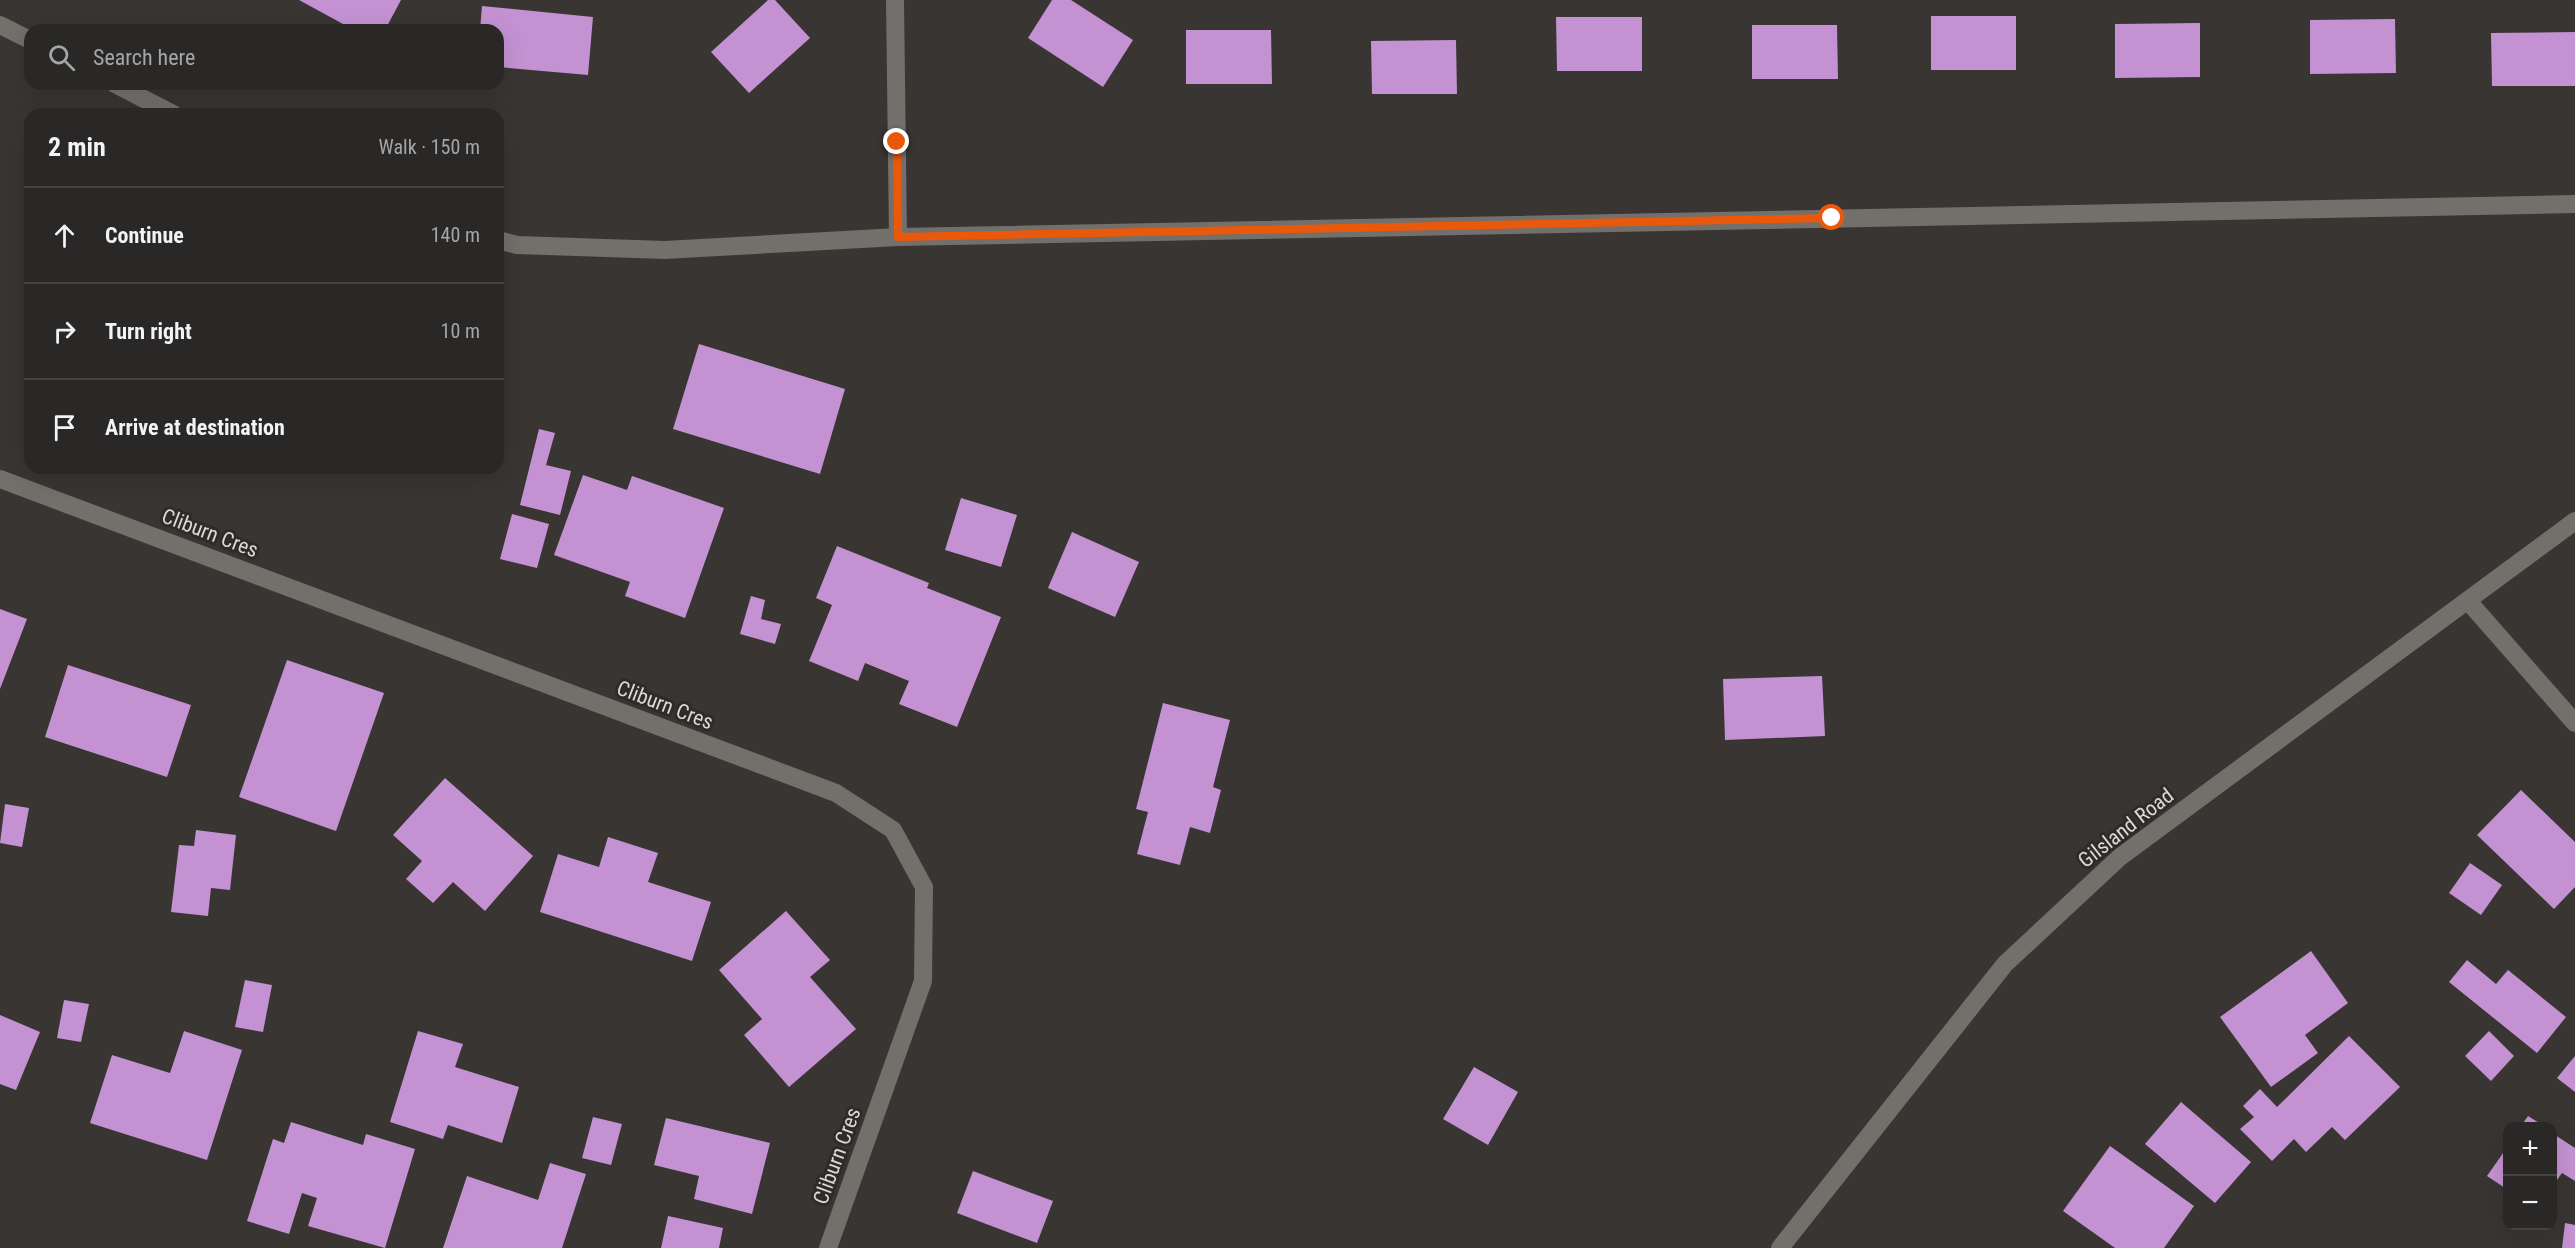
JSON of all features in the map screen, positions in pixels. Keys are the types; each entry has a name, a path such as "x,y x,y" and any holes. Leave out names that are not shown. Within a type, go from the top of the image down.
{"street":[{"path":"895,0 898,237"},
{"path":"0,25 24,37"},
{"path":"127,90 161,108"},
{"path":"504,242 517,245 665,250 898,237 2575,204"},
{"name":"Cliburn Cres","path":"0,479 836,793 892,830 924,887 923,981 828,1248"},
{"name":"Gilsland Road","path":"1780,1248 2005,964 2120,857 2575,521"},
{"path":"2468,601 2575,723"}],"building":[{"path":"299,0 401,0 388,24 343,24"},
{"path":"768,0 775,0 810,38 749,93 711,52"},
{"path":"1052,0 1071,0 1133,40 1103,87 1028,38"},
{"path":"482,6 593,17 588,75 504,68 504,24 480,24"},
{"path":"1931,16 2016,16 2016,70 1931,70"},
{"path":"1556,17 1642,17 1642,71 1557,71"},
{"path":"2395,19 2396,73 2310,74 2310,20"},
{"path":"2200,23 2200,77 2115,78 2115,24"},
{"path":"1752,25 1837,25 1838,79 1752,79"},
{"path":"1186,30 1271,30 1272,84 1186,84"},
{"path":"2575,32 2575,86 2492,86 2491,33"},
{"path":"1456,40 1457,94 1372,94 1371,41"},
{"path":"699,344 845,389 820,474 673,429"},
{"path":"539,429 555,433 546,465 571,471 560,515 520,505"},
{"path":"583,475 627,490 632,476 724,508 685,618 625,596 630,582 554,555"},
{"path":"961,498 1017,515 1001,567 945,550"},
{"path":"512,514 549,524 537,568 500,559"},
{"path":"1072,532 1139,562 1115,617 1048,588"},
{"path":"837,546 929,583 927,588 1001,617 957,727 899,704 909,681 865,663 858,681 809,661 832,605 816,598"},
{"path":"751,596 765,600 761,619 781,624 775,644 740,634"},
{"path":"0,609 27,619 0,689"},
{"path":"287,660 384,693 336,831 239,797"},
{"path":"68,665 191,705 167,777 45,737"},
{"path":"1822,676 1825,736 1725,740 1723,679"},
{"path":"1163,703 1230,720 1213,787 1221,790 1210,833 1190,827 1180,865 1137,854 1148,812 1136,809"},
{"path":"445,778 533,856 485,911 453,882 433,903 406,879 422,861 393,835"},
{"path":"2521,790 2575,842 2575,887 2554,909 2477,835"},
{"path":"5,804 29,808 22,847 0,843"},
{"path":"196,830 236,835 230,890 211,888 208,916 171,912 179,845 194,846"},
{"path":"608,837 658,853 648,882 711,902 692,961 540,912 558,854 599,867"},
{"path":"2470,863 2502,885 2481,915 2449,893"},
{"path":"786,911 830,960 810,977 856,1029 789,1087 744,1035 762,1019 719,970"},
{"path":"2311,951 2348,1003 2305,1035 2318,1053 2271,1087 2220,1017"},
{"path":"2467,960 2496,984 2508,970 2566,1017 2537,1053 2449,982"},
{"path":"245,980 272,985 263,1032 235,1027"},
{"path":"64,1000 89,1004 81,1042 57,1038"},
{"path":"0,1015 40,1032 16,1090 0,1084"},
{"path":"184,1031 242,1050 207,1160 90,1123 112,1055 170,1073"},
{"path":"418,1031 463,1044 455,1067 519,1087 502,1143 448,1125 443,1139 390,1122"},
{"path":"2489,1031 2514,1056 2491,1081 2465,1056"},
{"path":"2349,1036 2400,1087 2345,1140 2332,1127 2306,1152 2294,1139 2272,1161 2240,1129 2254,1117 2243,1106 2260,1089 2277,1107"},
{"path":"2575,1056 2575,1092 2557,1078"},
{"path":"1474,1067 1518,1092 1488,1145 1443,1119"},
{"path":"2181,1102 2251,1162 2215,1203 2145,1144"},
{"path":"2528,1116 2538,1122 2524,1122"},
{"path":"593,1117 622,1124 611,1165 582,1158"},
{"path":"666,1118 770,1143 752,1214 694,1199 699,1176 654,1165"},
{"path":"291,1122 363,1145 366,1134 415,1149 385,1248 308,1226 317,1198 302,1193 289,1234 247,1221 273,1139 284,1143"},
{"path":"2557,1136 2575,1148 2575,1181 2562,1173 2557,1180"},
{"path":"2110,1146 2194,1206 2164,1248 2115,1248 2063,1211"},
{"path":"2503,1153 2503,1187 2487,1176"},
{"path":"550,1163 586,1174 562,1248 443,1248 467,1176 538,1200"},
{"path":"973,1171 1053,1201 1037,1243 957,1213"},
{"path":"668,1216 723,1228 719,1248 661,1248"},
{"path":"2565,1223 2575,1225 2575,1248 2562,1248"}],"route":[{"path":"897,142 898,237 1832,218"}]}
